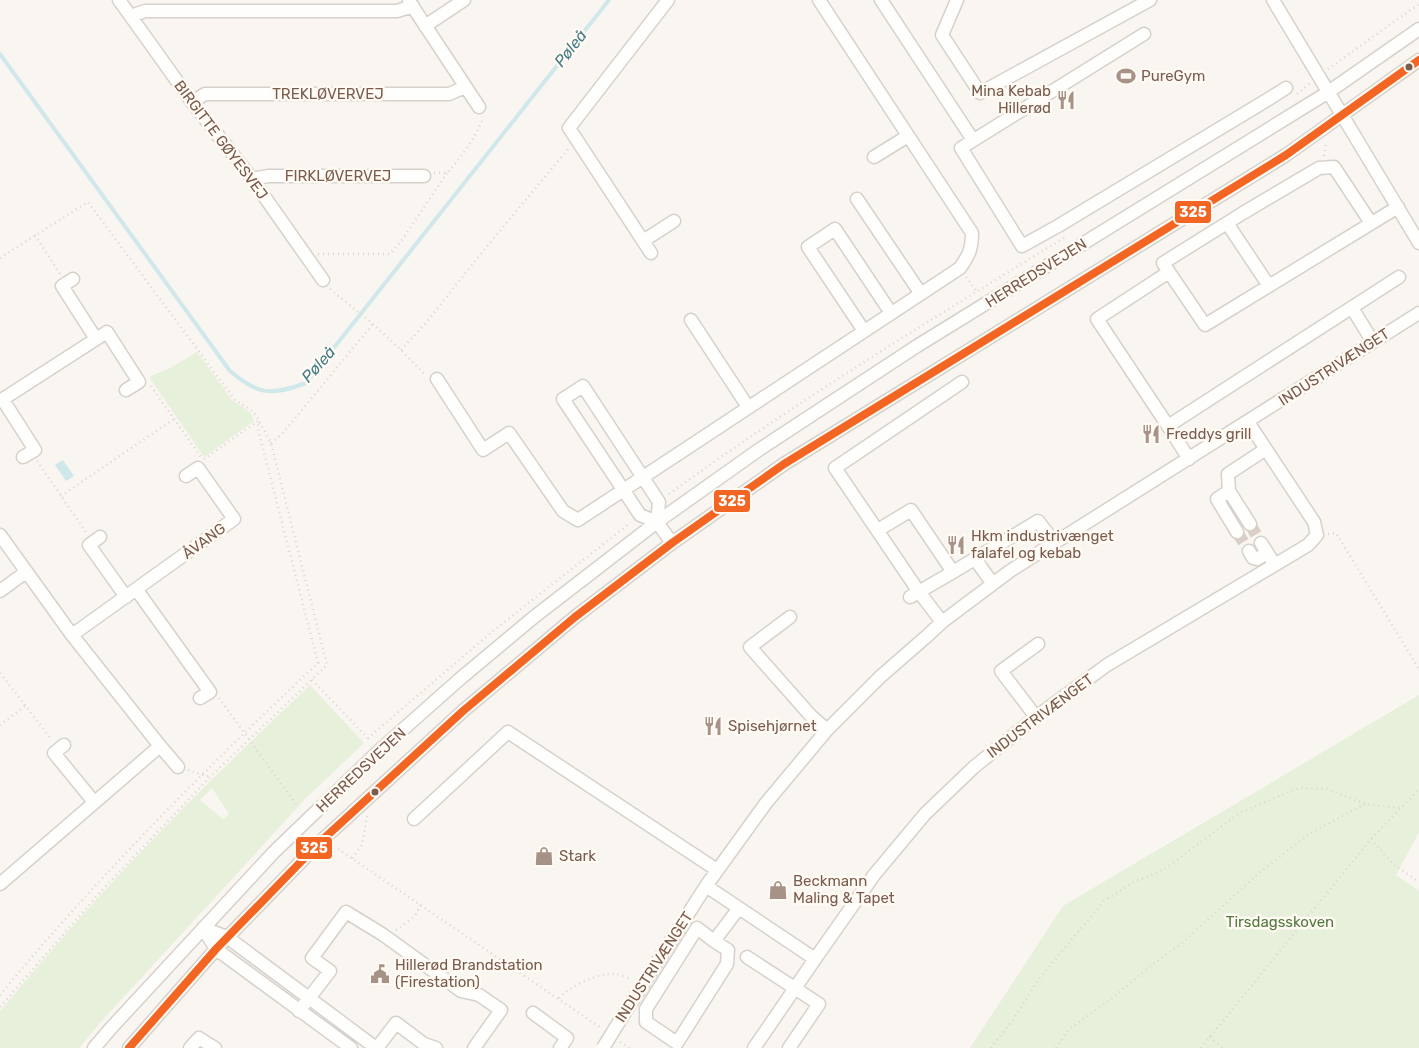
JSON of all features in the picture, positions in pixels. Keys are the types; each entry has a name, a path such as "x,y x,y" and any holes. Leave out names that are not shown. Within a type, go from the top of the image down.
{"street":[{"name":"BIRGITTE GØYESVEJ","path":"119,0 192,102 252,179 323,280"},
{"path":"425,26 464,0"},
{"path":"651,254 570,128 668,0"},
{"path":"437,379 483,450 510,433 563,511 578,520 960,268 968,257 972,246 972,234 819,0"},
{"path":"881,0 973,140"},
{"path":"957,0 942,35 980,92 1150,0"},
{"path":"1273,0 1327,93 1343,116 1419,243"},
{"path":"131,16 145,11 397,11 411,3 479,107"},
{"name":"HERREDSVEJEN","path":"94,1048 274,852 404,729 534,617 657,522 760,449 917,346 1327,93 1419,29"},
{"path":"1144,34 961,148 1022,246 1286,88"},
{"name":"HERREDSVEJEN","path":"129,1048 216,949 319,843 463,711 575,617 672,543 784,464 1286,156 1419,60"},
{"name":"TREKLØVERVEJ","path":"192,102 206,94 450,94 465,87"},
{"path":"874,157 908,136"},
{"path":"1371,223 1334,167 1319,168 1163,263 1205,325 1398,207"},
{"name":"FIRKLØVERVEJ","path":"252,179 268,176 423,176"},
{"path":"857,199 921,294"},
{"path":"643,241 674,221"},
{"path":"1227,223 1269,286"},
{"path":"864,331 808,247 835,229 892,313"},
{"path":"1168,272 1097,319 1190,459"},
{"path":"1168,426 1399,277"},
{"path":"70,281 62,286 96,339"},
{"path":"1352,308 1373,342"},
{"name":"INDUSTRIVÆNGET","path":"603,1048 706,886 766,803 827,730 880,677 942,622 1010,571 1419,313"},
{"path":"691,320 748,407"},
{"path":"27,455 35,450 1,401 107,332 139,382 126,390"},
{"path":"942,622 915,594 878,530 835,468 962,382"},
{"path":"657,522 659,502 583,386 563,399 640,515 657,522 672,543"},
{"path":"1248,422 1314,522 1317,534"},
{"path":"1250,524 1229,491 1228,474 1266,449"},
{"path":"186,476 200,464"},
{"name":"ÅVANG","path":"72,635 234,519 200,464"},
{"path":"1229,491 1217,499 1237,532"},
{"path":"878,530 911,510 953,572"},
{"path":"915,594 1038,521 1055,543"},
{"name":"INDUSTRIVÆNGET","path":"754,1048 874,875 925,814 974,767 1036,717 1107,665 1308,545 1317,534"},
{"path":"0,535 72,635 178,767"},
{"path":"96,539 89,545 131,593 205,695"},
{"path":"1249,551 1257,559 1264,548 1274,565"},
{"path":"975,559 993,584"},
{"path":"0,591 26,572"},
{"path":"790,616 750,647 811,716 827,730"},
{"path":"1036,717 1001,671 1038,644"},
{"path":"414,818 508,732 718,870"},
{"path":"0,884 160,746"},
{"path":"61,747 54,753 94,802"},
{"path":"706,886 815,959"},
{"path":"714,940 739,908"},
{"path":"299,1011 330,971 312,958 346,912 389,939 461,991 479,995 501,1010 474,1048"},
{"path":"204,928 227,938 376,1048 396,1023 424,1044 436,1048"},
{"path":"204,928 216,949 351,1048"},
{"path":"697,928 714,940 728,950 727,964 677,1043 646,1022 646,1009 697,928"},
{"path":"747,957 819,1004 789,1048"},
{"path":"633,1000 646,1009"},
{"path":"533,1013 567,1038 560,1048"},
{"path":"190,1048 199,1038 215,1048"}],"path":[{"path":"310,261 322,254 390,254 402,240 447,173 465,152 483,117 479,107"},
{"path":"401,350 425,324 576,139"},
{"path":"423,176 425,173 447,173"},
{"path":"0,258 88,202 235,400 254,412 271,443 327,665 210,777 104,888 0,1007"},
{"path":"35,235 70,281"},
{"path":"960,268 976,292"},
{"path":"323,280 332,291 374,324 427,377 437,379"},
{"path":"271,443 288,427 374,324"},
{"path":"139,382 146,379 174,419 200,464 258,421"},
{"path":"61,496 174,419"},
{"path":"0,995 70,914 201,774 318,663 258,429 258,421"},
{"path":"27,455 96,539"},
{"path":"1317,534 1336,533 1419,669"},
{"path":"0,673 25,706 61,747"},
{"path":"205,695 216,694 296,804"},
{"path":"0,725 25,706"},
{"path":"178,767 210,777"},
{"path":"991,1048 1038,980 1104,900 1134,882 1165,869 1241,812 1299,788 1327,789 1365,804 1400,808"},
{"path":"1201,1048 1371,839 1419,789"},
{"path":"1056,1048 1069,1029 1111,1000 1148,968 1181,944 1259,873 1309,834 1365,804"},
{"path":"352,858 362,845 366,817 372,812"},
{"path":"1371,839 1394,865 1419,882"},
{"path":"338,848 602,1029"},
{"path":"389,939 397,928 414,916 421,905"},
{"path":"559,999 577,984 601,976 615,974 645,984"},
{"path":"1210,1037 1222,1048"},
{"path":"615,1039 629,1048"}],"green space":[{"path":"197,352 232,400 251,413 254,421 204,457 149,377 170,368"},
{"path":"310,685 364,743 307,797 79,1048 0,1048 0,1011 120,874 201,790","holes":["212,788 229,814 223,819 200,800"]},
{"name":"Tirsdagsskoven","path":"1419,695 1419,832 1396,875 1419,891 1419,1048 970,1048 1063,906"}],"water":[{"path":"63,460 74,476 66,481 55,465"}],"waterway":[{"name":"Pøleå","path":"0,54 230,371 257,389 274,391 306,383 609,0"}],"tunnel":[{"path":"1250,524 1261,543"},
{"path":"1237,532 1249,551"}],"transit line":[{"name":"325","path":"129,1048 216,949 319,843 463,711 575,617 672,543 784,464 1286,155 1419,60"}],"place":[{"name":"PureGym","path":"1126,76"},
{"name":"Mina Kebab Hillerød","path":"1066,100"},
{"name":"Freddys grill","path":"1151,434"},
{"name":"Hkm industrivænget falafel og kebab","path":"956,545"},
{"name":"Spisehjørnet","path":"713,726"},
{"name":"Stark","path":"544,856"},
{"name":"Beckmann Maling & Tapet","path":"778,890"},
{"name":"Hillerød Brandstation (Firestation)","path":"380,974"}]}
